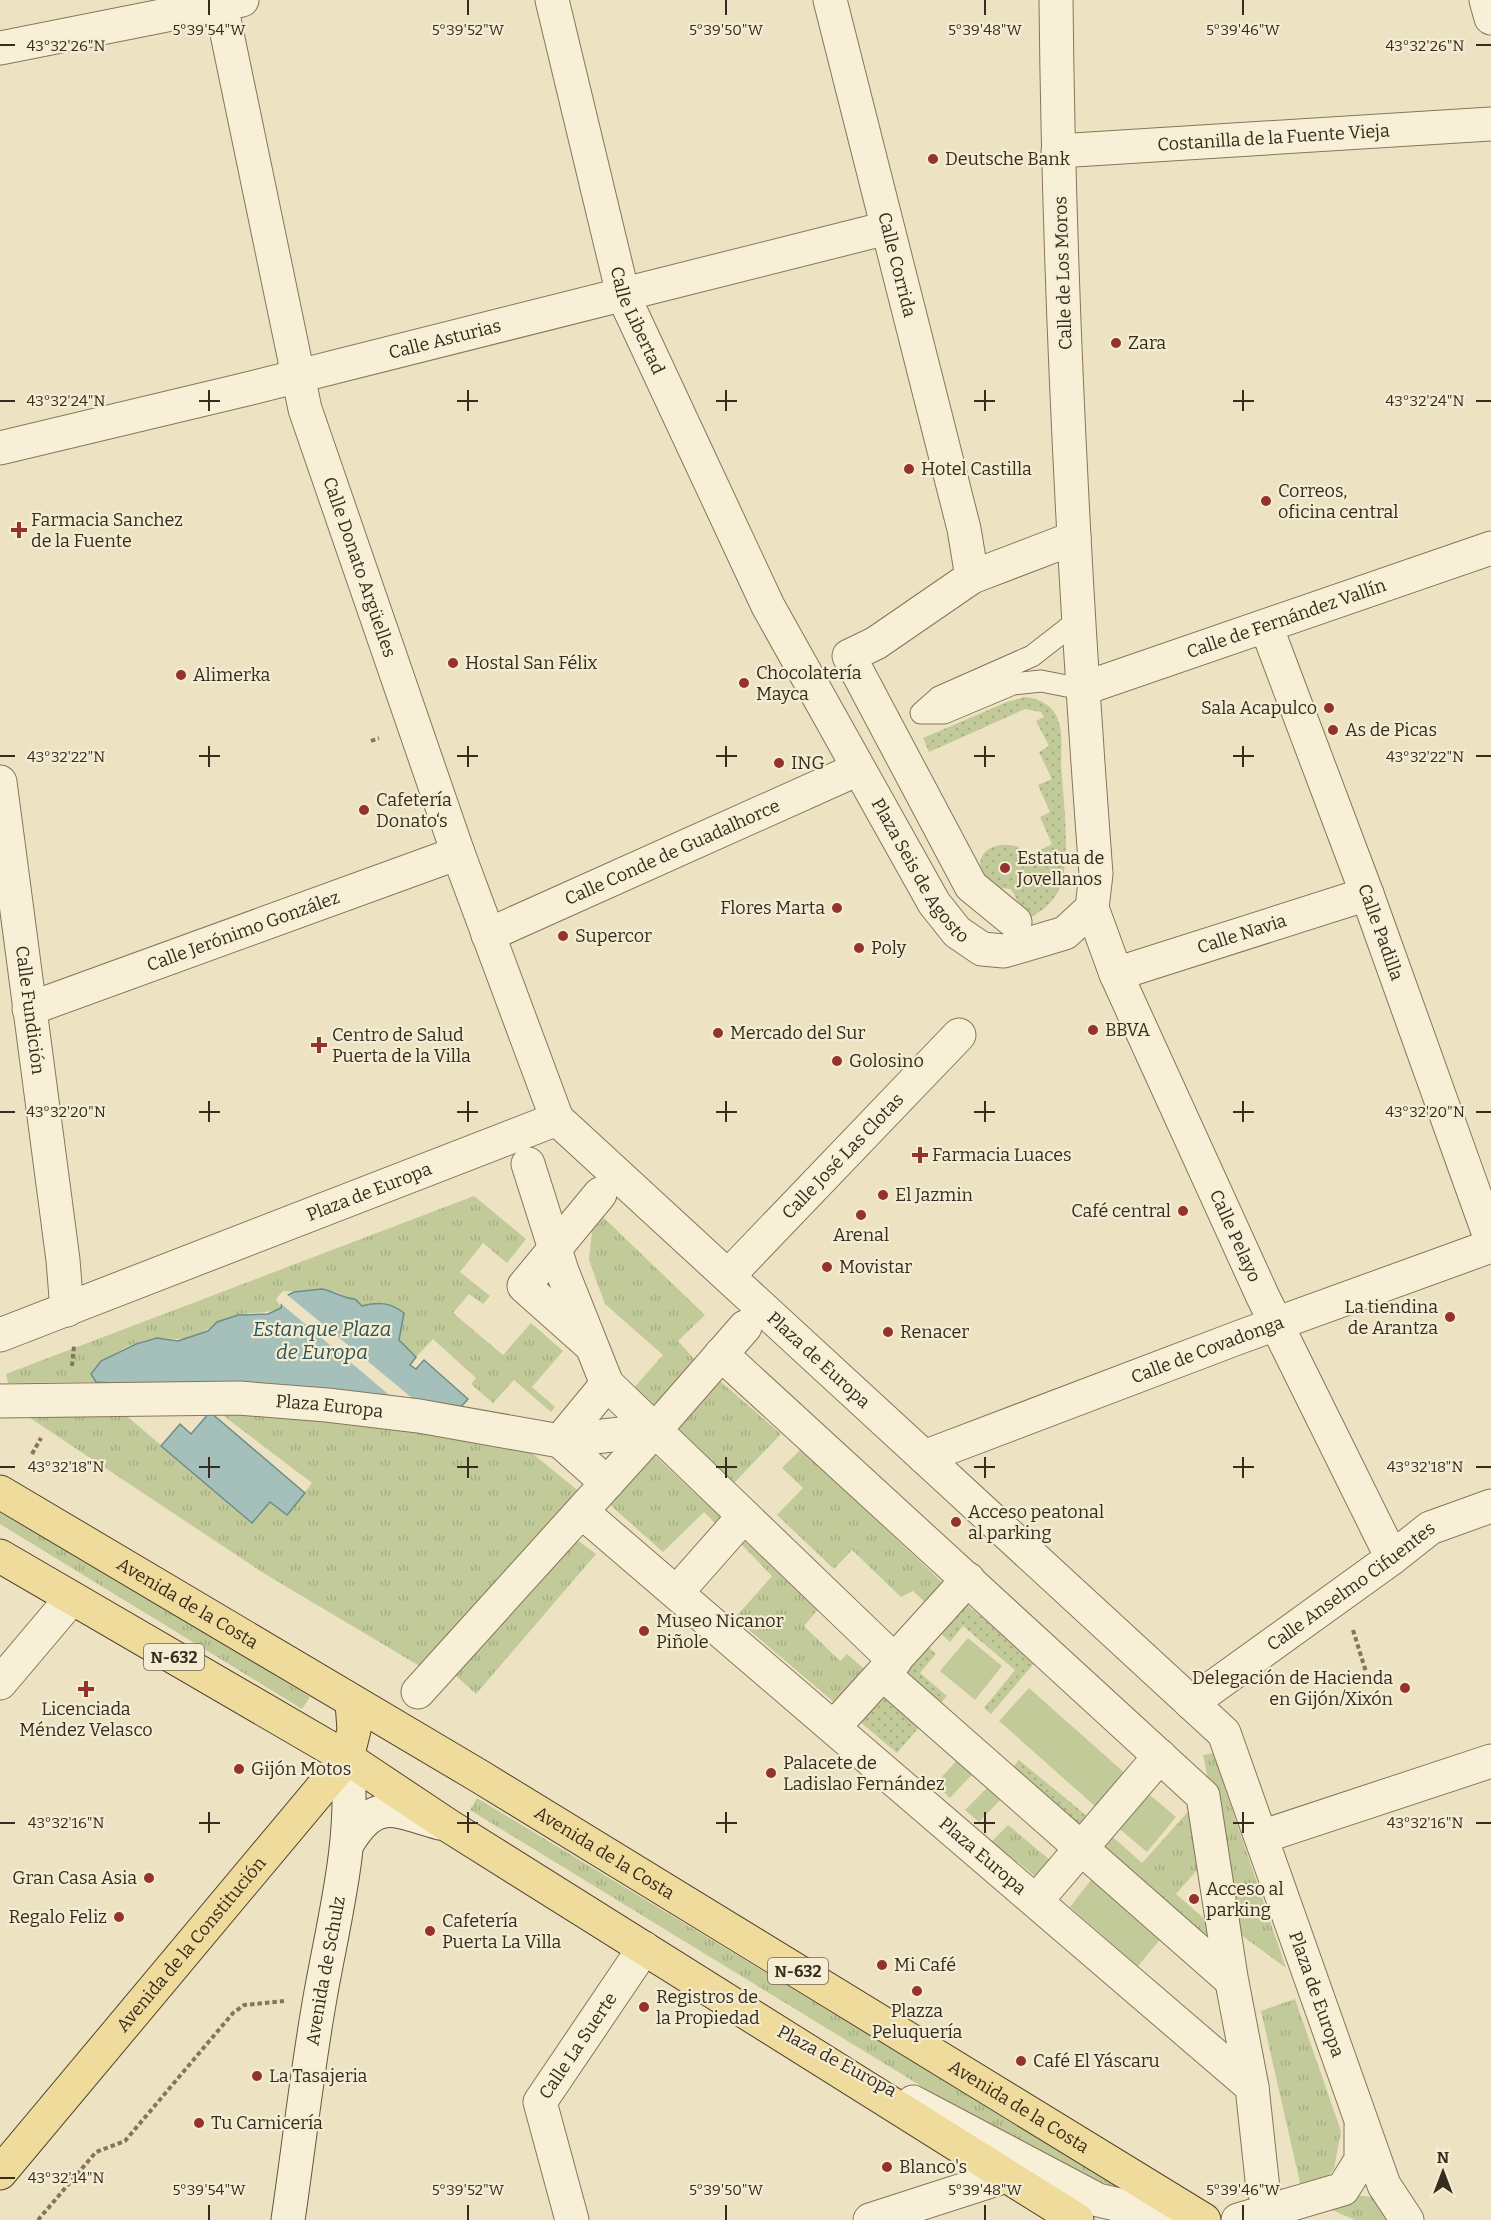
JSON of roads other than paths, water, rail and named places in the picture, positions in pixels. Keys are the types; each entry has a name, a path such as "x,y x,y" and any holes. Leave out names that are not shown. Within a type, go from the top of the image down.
{"main road":[{"name":"Avenida de la Costa","path":"0,1492 480,1776 1204,2220"},
{"name":"N-632","path":"0,1556 347,1758 449,1826 1077,2220"},
{"name":"Avenida de la Constitución","path":"0,2173 347,1758 354,1730 352,1702"}],"street":[{"name":"Calle Libertad","path":"552,0 623,295 775,602"},
{"name":"Calle Corrida","path":"830,0 964,529 972,577"},
{"name":"Calle de Los Moros","path":"1056,0 1058,151 1070,538"},
{"path":"1485,0 1491,18"},
{"path":"0,48 228,2"},
{"name":"Calle Donato Argüelles","path":"228,2 305,409 458,853 557,1119"},
{"name":"Costanilla de la Fuente Vieja","path":"1058,151 1491,124"},
{"name":"Calle Asturias","path":"0,448 299,376 887,228"},
{"path":"820,704 849,656 876,643 972,577 1070,538 1096,874 1092,908"},
{"name":"Calle de Fernández Vallín","path":"1082,689 1491,548"},
{"name":"Plaza Seis de Agosto","path":"775,602 820,704 934,903 957,932 982,949 1004,951 1065,933 1092,908"},
{"name":"Calle Padilla","path":"1266,626 1367,894 1491,1240"},
{"path":"849,656 971,886 1015,922"},
{"name":"Calle Conde de Guadalhorce","path":"488,935 858,769"},
{"name":"Calle Fundición","path":"0,782 63,1260 67,1310"},
{"name":"Calle Jerónimo González","path":"29,1009 458,853"},
{"name":"Calle Navia","path":"1116,974 1367,894"},
{"name":"Calle Pelayo","path":"1092,908 1116,974 1277,1323 1392,1558"},
{"name":"Calle José Las Clotas","path":"728,1276 959,1035"},
{"name":"Plaza de Europa","path":"0,1335 557,1119 1224,1733 1361,2113 1384,2185 1407,2220"},
{"path":"528,1164 555,1249 608,1384 608,1483"},
{"path":"555,1249 600,1194"},
{"name":"Calle de Covadonga","path":"924,1457 1277,1323 1491,1246"},
{"name":"Plaza de Europa","path":"418,1692 608,1483 745,1327"},
{"path":"721,1354 1203,1796 1231,1980 1252,2087 1263,2189"},
{"path":"608,1384 744,1516 889,1667 1081,1848 1231,1980"},
{"path":"608,1384 560,1441 608,1483"},
{"name":"Plaza Europa","path":"0,1401 239,1398 419,1416 560,1441 655,1430"},
{"name":"Calle Anselmo Cifuentes","path":"1191,1703 1430,1528 1491,1506"},
{"name":"Plaza Europa","path":"582,1512 1252,2087"},
{"path":"677,1592 744,1516"},
{"path":"834,1727 968,1579"},
{"path":"0,1683 71,1599"},
{"name":"Avenida de Schulz","path":"288,2220 319,2000 349,1841 351,1794 347,1758"},
{"path":"1261,1837 1491,1761"},
{"path":"1036,1901 1081,1848 1169,1764"},
{"path":"349,1841 359,1825 370,1815 384,1810 449,1826"},
{"name":"Calle La Suerte","path":"572,2220 540,2102 644,1948"},
{"name":"Plaza de Europa","path":"750,2014 1098,2200 1186,2220"},
{"name":"Plaza de Europa","path":"1238,2220 1343,2189 1361,2160 1361,2113"},
{"path":"870,2220 1006,2176"}],"lane":[{"path":"1077,621 1032,656 939,697 921,713 944,713 1013,684 1041,681 1082,689"}],"water":[{"name":"Estanque Plaza de Europa","path":"322,1289 355,1299 362,1306 384,1304 404,1313 399,1340 416,1357 410,1365 416,1369 424,1360 468,1399 460,1408 96,1382 91,1374 101,1361 136,1344 157,1338 178,1341 208,1331 217,1322 238,1315 268,1314 281,1308 282,1298 294,1292"},
{"path":"210,1412 305,1493 287,1515 270,1502 252,1523 161,1446 180,1424 191,1434"}],"place":[{"name":"Deutsche Bank","path":"933,159"},
{"name":"Zara","path":"1116,343"},
{"name":"Hotel Castilla","path":"909,469"},
{"name":"Correos, oficina central","path":"1266,501"},
{"name":"Farmacia Sanchez de la Fuente","path":"19,530"},
{"name":"Hostal San Félix","path":"453,663"},
{"name":"Alimerka","path":"181,675"},
{"name":"Chocolatería Mayca","path":"744,683"},
{"name":"Sala Acapulco","path":"1329,708"},
{"name":"As de Picas","path":"1333,730"},
{"name":"ING","path":"779,763"},
{"name":"Cafetería Donato‘s","path":"364,810"},
{"name":"Estatua de Jovellanos","path":"1005,868"},
{"name":"Flores Marta","path":"837,908"},
{"name":"Supercor","path":"563,936"},
{"name":"Poly","path":"859,948"},
{"name":"BBVA","path":"1093,1030"},
{"name":"Mercado del Sur","path":"718,1033"},
{"name":"Centro de Salud Puerta de la Villa","path":"319,1045"},
{"name":"Golosino","path":"837,1061"},
{"name":"Farmacia Luaces","path":"920,1155"},
{"name":"El Jazmin","path":"883,1195"},
{"name":"Café central","path":"1183,1211"},
{"name":"Arenal","path":"861,1215"},
{"name":"Movistar","path":"827,1267"},
{"name":"La tiendina de Arantza","path":"1450,1317"},
{"name":"Renacer","path":"888,1332"},
{"name":"Acceso peatonal al parking","path":"956,1522"},
{"name":"Museo Nicanor Piñole","path":"644,1631"},
{"name":"Delegación de Hacienda en Gijón/Xixón","path":"1405,1688"},
{"name":"Licenciada Méndez Velasco","path":"86,1689"},
{"name":"Gijón Motos","path":"239,1769"},
{"name":"Palacete de Ladislao Fernández","path":"771,1773"},
{"name":"Gran Casa Asia","path":"149,1878"},
{"name":"Acceso al parking","path":"1194,1899"},
{"name":"Regalo Feliz","path":"119,1917"},
{"name":"Cafetería Puerta La Villa","path":"430,1931"},
{"name":"Mi Café","path":"882,1965"},
{"name":"Plazza Peluquería","path":"917,1991"},
{"name":"Registros de la Propiedad","path":"644,2007"},
{"name":"Café El Yáscaru","path":"1021,2061"},
{"name":"La Tasajeria","path":"257,2076"},
{"name":"Tu Carnicería","path":"199,2123"},
{"name":"Blanco's","path":"887,2167"}]}
